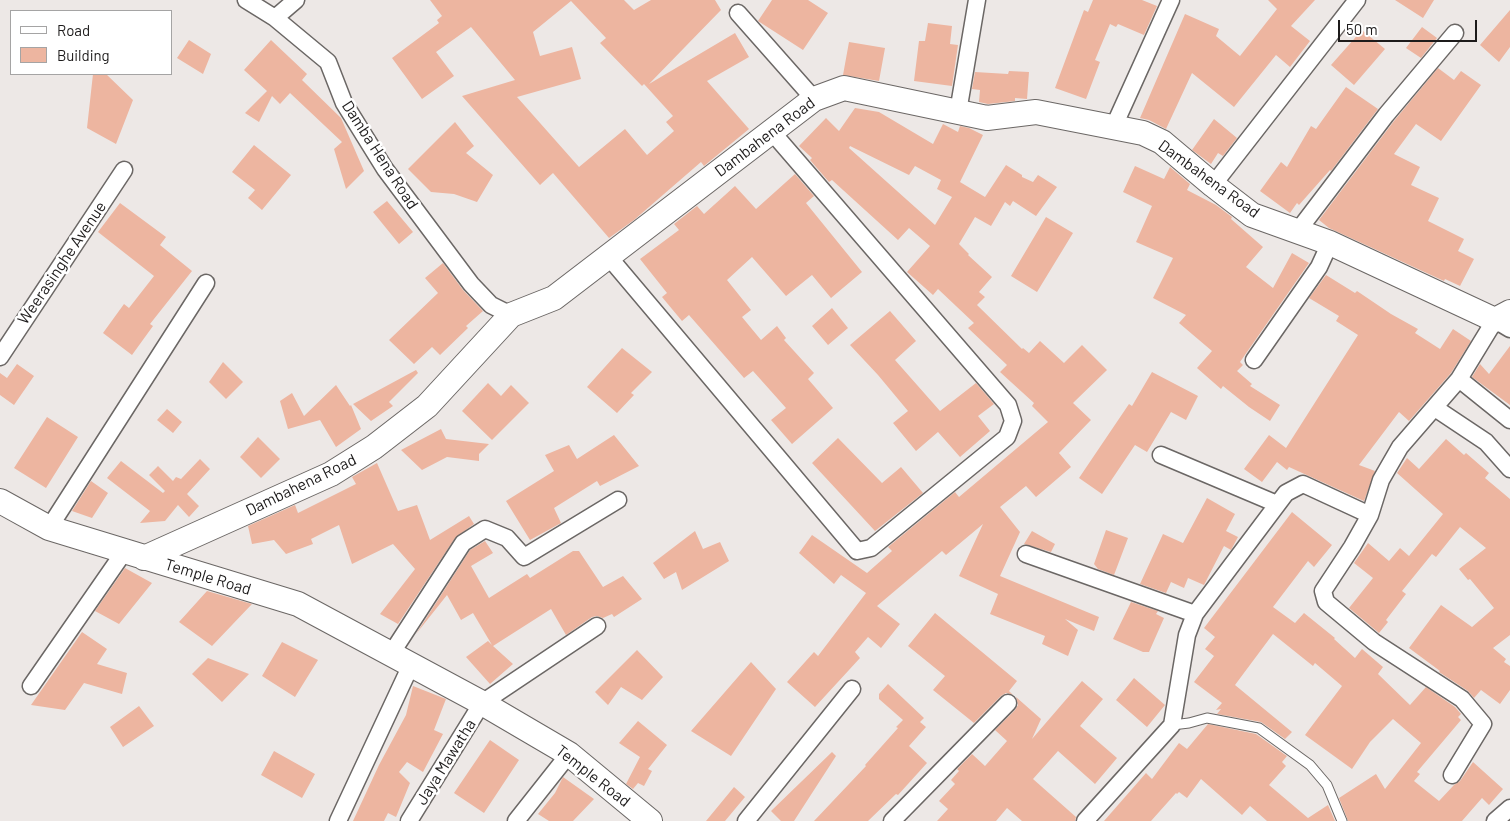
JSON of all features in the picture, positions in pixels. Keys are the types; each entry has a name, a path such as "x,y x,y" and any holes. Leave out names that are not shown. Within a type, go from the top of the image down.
{"street":[{"name":"Damba Hena Road","path":"246,0 276,18 328,62 344,103 386,169 471,284 491,305 512,315"},
{"path":"276,18 296,0"},
{"path":"958,112 977,0"},
{"path":"1114,126 1171,0"},
{"path":"1213,185 1357,0"},
{"path":"738,13 814,99"},
{"path":"1297,232 1386,115 1455,32"},
{"name":"Dambahena Road","path":"134,555 331,474 374,448 427,406 512,315 554,298 814,99 844,88 987,118 1036,112 1143,132 1162,142 1252,215 1330,244 1505,320"},
{"path":"608,256 857,551 871,548 1007,437 1013,421 1008,405 772,132"},
{"name":"Weerasinghe Avenue","path":"0,357 124,170"},
{"path":"1254,360 1319,267 1330,244"},
{"path":"50,528 206,283"},
{"path":"1452,775 1483,724 1462,699 1374,642 1326,602 1324,590 1352,548 1370,515 1381,480 1400,447 1435,408 1505,320"},
{"path":"1458,379 1510,420"},
{"path":"1435,408 1486,442 1510,469"},
{"path":"1162,455 1276,504"},
{"path":"1085,821 1172,724 1188,635 1195,614 1286,492 1303,484 1370,515"},
{"path":"391,654 463,544 485,529 507,538 524,557 618,500"},
{"name":"Temple Road","path":"0,501 50,528 298,604 482,703 569,754 650,821"},
{"path":"1026,554 1195,614"},
{"path":"31,686 134,555"},
{"path":"482,703 596,626"},
{"path":"338,821 411,665"},
{"path":"746,821 852,689"},
{"name":"Jaya Mawatha","path":"409,821 482,703"},
{"path":"892,821 1008,703"},
{"path":"516,821 569,754"},
{"path":"1495,821 1510,808"}],"lane":[{"path":"1172,724 1189,723 1207,718 1259,728 1310,765 1327,785 1342,821"}],"building":[{"path":"430,0 624,0 634,10 651,0 715,0 721,10 649,84 735,33 749,57 707,81 749,129 704,166 701,162 634,220 609,238 553,173 540,185 462,96 515,80 471,27 436,52 454,76 422,99 392,58 439,23 437,20 442,16","holes":["571,1 606,38 600,43 642,86 644,84 673,116 666,122 674,131 647,155 625,129 579,167 517,97 581,79 572,47 540,56 533,32"]},
{"path":"772,0 808,0 828,13 803,50 758,21"},
{"path":"1093,0 1142,0 1157,6 1144,35 1118,24 1116,27 1110,24 1095,60 1100,62 1086,99 1055,88 1084,10 1088,12"},
{"path":"1268,0 1315,0 1291,26 1310,41 1290,67 1276,55 1234,107 1192,73 1166,129 1149,120 1140,118 1185,14 1219,29 1216,36 1240,56 1277,9"},
{"path":"1395,0 1434,0 1423,18"},
{"path":"1510,10 1510,47 1499,62 1480,45"},
{"path":"928,23 952,26 950,44 958,45 952,86 914,81 919,41 925,41"},
{"path":"1422,27 1437,38 1421,58 1406,48"},
{"path":"1362,30 1385,49 1354,85 1331,65"},
{"path":"189,40 211,54 203,74 177,58"},
{"path":"271,40 307,74 302,80 341,118 364,171 346,189 334,149 342,142 290,93 280,104 272,96 259,122 245,113 267,91 244,70"},
{"path":"849,42 885,48 879,81 843,75"},
{"path":"1438,68 1454,80 1461,71 1481,85 1441,141 1416,124 1394,154 1420,167 1411,185 1439,198 1428,221 1464,239 1458,251 1474,259 1460,286 1445,279 1444,281 1329,228 1319,220 1394,121"},
{"path":"1009,71 1029,72 1027,99 1015,98 1015,101 988,104 979,102 980,90 972,89 975,72 1008,74"},
{"path":"93,75 107,75 133,100 116,144 87,128"},
{"path":"1346,87 1378,109 1331,171 1299,205 1297,203 1290,213 1260,191 1281,162 1287,167 1311,126 1316,129"},
{"path":"855,108 879,112 933,144 943,124 958,132 960,126 969,128 983,135 960,182 985,197 1006,165 1022,175 1022,177 1033,182 1038,175 1057,187 1036,216 1013,201 1010,206 1005,202 991,226 975,217 959,244 992,277 979,292 985,297 977,305 1022,349 1029,353 1040,341 1064,363 1082,345 1107,370 1073,403 1091,420 1059,453 1071,467 1036,497 1026,486 1000,507 1020,532 1000,576 1099,617 1094,631 1065,619 1078,630 1068,656 1042,644 1045,636 990,614 998,594 959,576 983,524 946,555 942,551 877,606 900,624 881,648 868,637 855,652 860,658 815,707 787,682 814,652 818,656 866,593 841,575 834,584 799,553 812,535 867,573 892,551 888,547 955,492 959,497 1048,422 1032,406 1034,403 1000,372 1007,365 968,328 974,323 938,289 933,295 907,272 930,246 909,228 898,240 832,180 829,182 810,160 812,158 799,146 826,118 839,131","holes":["850,146 909,175 915,166 941,180 937,189 952,197 935,225 849,148"]},
{"path":"1214,119 1237,138 1223,156 1218,153 1211,164 1192,150"},
{"path":"455,122 474,146 466,153 493,175 477,202 454,194 431,192 408,169"},
{"path":"254,145 291,175 262,210 248,198 255,190 232,172"},
{"path":"1135,166 1164,179 1170,167 1190,184 1187,190 1216,205 1232,217 1231,219 1263,247 1246,267 1273,288 1292,253 1309,263 1240,362 1243,365 1237,371 1252,384 1250,386 1280,405 1270,421 1223,386 1221,389 1197,368 1212,351 1179,323 1186,315 1153,298 1173,258 1136,242 1152,206 1123,192"},
{"path":"795,174 814,196 806,203 862,272 831,298 812,275 786,296 752,257 727,280 751,310 742,317 761,340 777,326 786,338 784,340 814,373 808,379 833,408 792,444 771,420 786,408 753,371 744,378 689,315 682,321 662,297 667,293 640,259 679,230 674,224 697,206 704,214 735,186 756,209"},
{"path":"387,201 413,232 399,244 373,212"},
{"path":"120,203 166,237 160,245 192,271 150,324 153,326 132,355 103,333 124,304 129,308 154,276 98,232"},
{"path":"1046,217 1073,233 1037,292 1011,276"},
{"path":"443,263 463,290 483,311 466,326 468,328 440,355 432,347 414,364 389,340 438,293 425,278"},
{"path":"1326,275 1355,293 1357,291 1391,314 1418,329 1415,333 1440,349 1453,329 1471,341 1451,373 1409,421 1399,412 1359,465 1375,471 1364,501 1289,467 1287,470 1277,462 1262,482 1244,469 1269,435 1286,448 1358,335 1336,321 1339,316 1309,298"},
{"path":"832,308 848,328 828,345 812,326"},
{"path":"890,311 916,341 895,360 940,411 976,383 994,404 978,416 990,431 960,457 938,432 916,451 893,423 908,411 850,345"},
{"path":"1510,346 1510,405 1472,377 1480,364 1489,374"},
{"path":"622,348 652,372 631,393 634,395 617,413 587,387"},
{"path":"223,362 243,382 226,399 209,382"},
{"path":"17,364 34,376 14,405 0,395 0,373 7,378"},
{"path":"416,370 418,373 389,402 393,406 371,421 353,404"},
{"path":"1152,372 1198,396 1186,420 1171,412 1147,452 1135,445 1102,494 1079,478 1129,404 1132,406"},
{"path":"488,383 501,396 511,385 529,403 492,440 462,411"},
{"path":"336,385 351,405 361,429 336,447 320,420 288,429 280,401 292,393 304,416"},
{"path":"167,409 182,422 173,433 157,420"},
{"path":"47,417 78,437 46,488 14,468"},
{"path":"441,429 446,439 489,444 479,454 479,461 447,457 422,470 401,450"},
{"path":"614,435 639,466 600,486 597,481 554,508 561,523 530,540 506,501 554,471 545,455 569,445 577,459"},
{"path":"258,437 280,459 261,478 240,457"},
{"path":"838,438 882,483 901,467 923,493 875,531 812,463"},
{"path":"1446,439 1489,473 1485,478 1510,499 1510,635 1493,648 1506,659 1504,662 1510,666 1510,690 1500,704 1481,690 1474,698 1468,691 1439,672 1409,648 1441,605 1472,627 1494,608 1470,579 1468,580 1459,569 1486,548 1460,527 1436,557 1432,554 1402,591 1406,594 1386,620 1388,622 1379,633 1349,608 1373,578 1354,563 1368,543 1389,561 1400,548 1409,556 1443,514 1397,473 1407,458 1419,469"},
{"path":"200,459 210,469 187,494 199,506 189,517 178,505 165,521 140,523 150,511 107,478 121,461 163,493 165,491 149,475 158,466 173,481 176,477 181,479"},
{"path":"377,463 398,511 417,505 430,540 469,516 474,524 455,538 398,624 380,614 415,569 393,544 352,564 339,525 311,539 313,544 286,554 274,540 252,544 248,526 295,505 298,513 356,484 352,477"},
{"path":"91,481 108,493 92,518 72,511"},
{"path":"1207,498 1235,514 1226,531 1238,537 1231,550 1224,546 1204,585 1188,578 1184,588 1171,582 1166,593 1140,584 1163,534 1183,543"},
{"path":"1292,512 1332,545 1314,567 1308,561 1273,607 1295,623 1304,613 1335,638 1355,658 1362,649 1383,667 1378,674 1410,705 1426,687 1455,707 1461,714 1458,717 1461,720 1417,772 1420,774 1414,781 1439,801 1460,781 1473,762 1503,789 1489,805 1482,798 1462,821 1348,821 1339,798 1376,774 1385,789 1421,743 1393,719 1370,742 1352,769 1305,735 1342,686 1315,663 1313,666 1273,634 1235,685 1292,732 1285,739 1261,722 1217,714 1221,709 1216,710 1222,703 1194,682 1214,656 1205,649 1215,637 1204,628"},
{"path":"1106,530 1128,538 1114,575 1098,569 1094,564"},
{"path":"695,531 703,549 720,542 729,561 682,590 676,572 664,579 653,563"},
{"path":"1032,531 1055,544 1051,552 1024,544"},
{"path":"485,541 493,553 471,566 489,598 527,574 530,578 573,551 579,551 603,587 623,576 642,599 614,617 612,614 603,618 592,617 566,635 551,609 493,646 513,664 490,684 466,657 488,641 492,645 473,613 461,620 447,595 416,634 470,550"},
{"path":"125,568 152,583 119,624 95,611"},
{"path":"207,591 252,604 212,646 179,622"},
{"path":"1131,602 1158,611 1156,614 1164,618 1149,652 1143,652 1113,639"},
{"path":"935,613 1017,681 1009,691 1013,695 1006,693 1001,696 974,723 933,690 945,676 908,646"},
{"path":"82,632 107,649 97,664 127,673 122,694 84,683 65,710 31,705"},
{"path":"282,642 318,660 295,697 262,676"},
{"path":"637,650 663,677 642,700 621,687 608,705 595,692"},
{"path":"208,658 249,674 222,702 192,674"},
{"path":"751,662 776,689 731,756 691,731"},
{"path":"1134,678 1165,705 1147,727 1116,700"},
{"path":"1082,681 1103,699 1080,726 1117,758 1095,784 1058,751 1033,779 1076,817 1075,821 1022,821 1007,808 996,821 937,821 948,809 939,801 955,784 951,780 959,771 957,769 972,754 985,766 1007,741 995,730 1015,710 1018,705 1016,697 1041,719 1032,739"},
{"path":"888,684 924,718 920,722 926,727 909,746 927,763 898,795 896,794 868,821 814,821 866,766 903,720 879,699 879,694"},
{"path":"413,686 446,699 434,730 443,734 423,772 407,762 399,772 410,783 396,817 388,813 384,821 353,821 379,765 406,715"},
{"path":"139,706 154,726 123,747 110,727"},
{"path":"638,721 667,745 648,769 652,771 644,786 638,783 633,789 626,784 640,757 619,743"},
{"path":"1208,724 1256,734 1287,756 1282,762 1286,766 1269,785 1308,818 1328,805 1335,821 1267,821 1250,806 1242,815 1201,779 1187,798 1179,792 1176,793 1151,821 1104,821 1146,773 1152,779 1179,743 1187,749"},
{"path":"490,740 519,760 484,813 454,793"},
{"path":"274,751 315,774 302,798 261,775"},
{"path":"832,752 836,756 794,821 781,821 771,811"},
{"path":"563,777 594,799 573,821 549,821 538,814 555,793"},
{"path":"734,787 745,797 725,821 706,821"}]}
